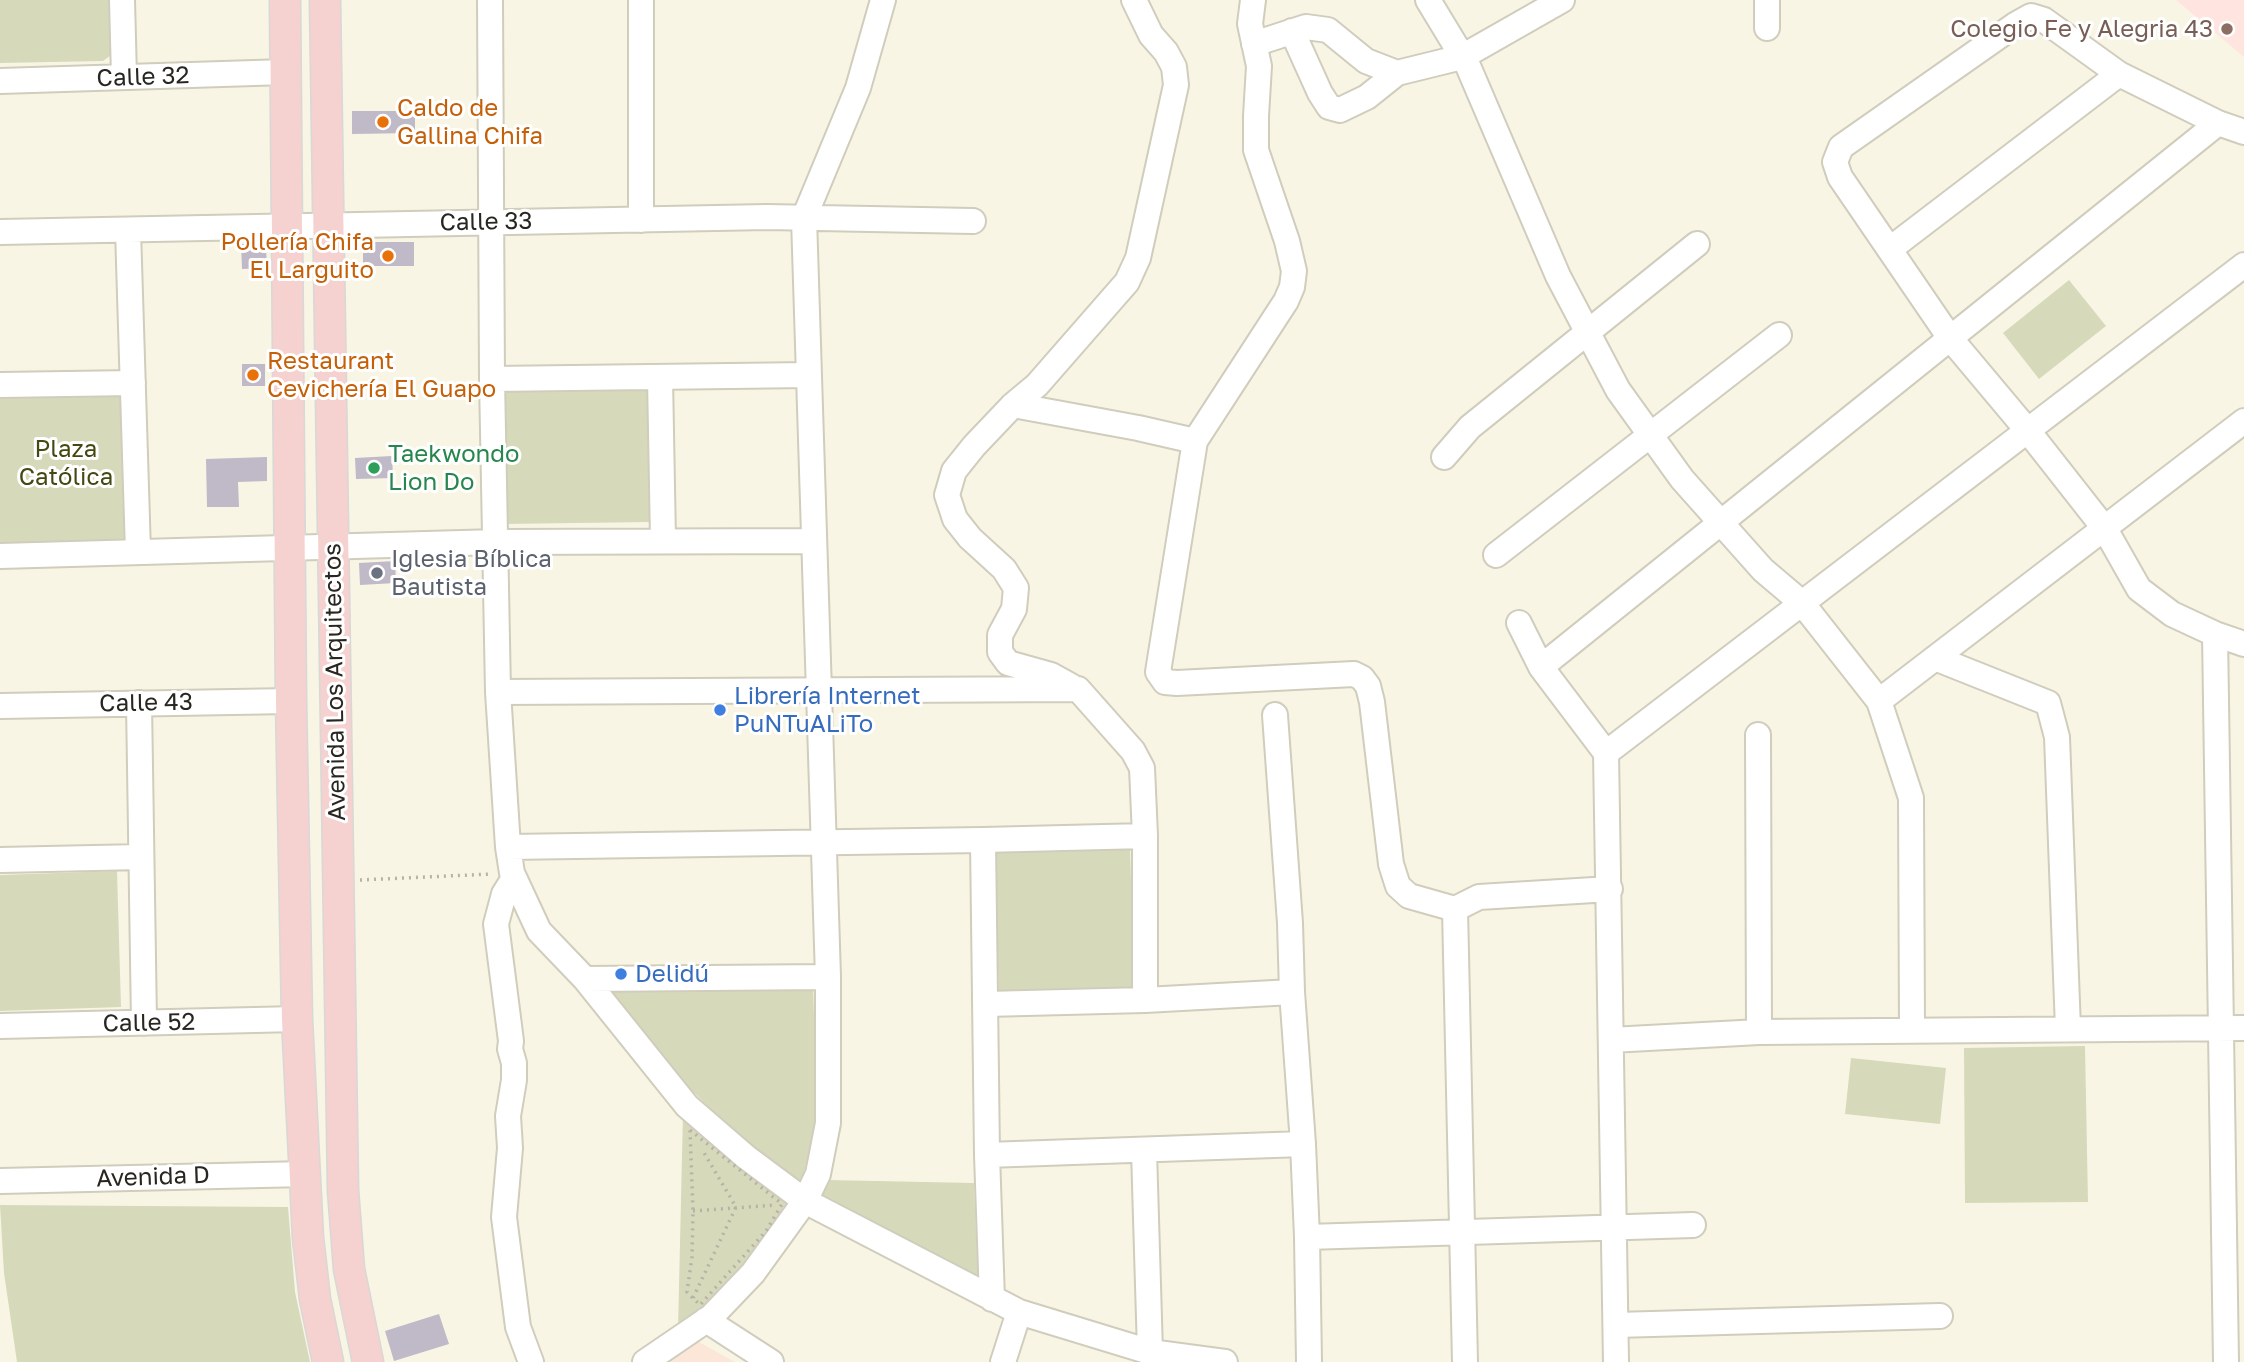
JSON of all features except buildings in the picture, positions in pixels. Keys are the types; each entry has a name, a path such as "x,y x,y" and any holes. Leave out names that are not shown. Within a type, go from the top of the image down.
{"main road":[{"name":"Avenida Los Arquitectos","path":"285,0 291,701 297,1020 308,1238 315,1299 328,1362"},
{"name":"Avenida Los Arquitectos","path":"326,0 343,1190 349,1269 368,1362"}],"street":[{"path":"122,0 124,77"},
{"path":"490,0 492,379 498,692 508,847 513,876 539,931 585,979 687,1106 696,1124 746,1157 794,1203 1019,1312 1150,1352 1225,1362"},
{"path":"640,0 641,220"},
{"path":"645,1362 706,1320 753,1273 794,1203 818,1174 828,1123 828,977 804,218 858,88 883,0"},
{"path":"1134,0 1151,35 1166,52 1174,67 1176,85 1138,258 1127,282 1114,298 1037,385 1013,405 974,446 954,471 947,495 955,519 970,538 1004,569 1016,588 1014,609 1000,635 1000,652 1008,663 1051,674 1078,689 1133,751 1142,768 1146,1000"},
{"path":"1253,0 1251,24 1259,66 1256,149 1287,241 1294,271 1292,287 1286,301 1195,441 1158,672 1165,682 1177,683 1353,674 1362,678 1368,686 1372,702 1391,864 1398,886 1409,896 1455,909 1479,897 1610,889"},
{"path":"1428,0 1468,66 1558,276 1618,390 1682,479 1763,570 1802,603 1879,701 1911,798 1912,1030"},
{"path":"1292,31 1320,93 1329,107 1340,110 1367,97 1396,73 1462,57 1562,0"},
{"path":"1767,0 1767,28"},
{"path":"2244,132 2218,123 2119,74 2044,20 2031,16 1841,147 1835,162 1840,177 1950,338 2105,529 2140,589 2172,614 2244,644"},
{"path":"1254,44 1306,27 1328,30 1366,61 1396,73"},
{"name":"Calle 32","path":"0,81 286,72"},
{"path":"1890,250 2119,74"},
{"path":"1541,667 2218,123"},
{"name":"Calle 33","path":"0,232 804,218 973,221"},
{"path":"128,230 138,552"},
{"path":"1444,457 1470,427 1697,244"},
{"path":"1606,753 2244,265"},
{"path":"1496,555 1779,335"},
{"path":"492,379 809,375"},
{"path":"660,377 663,541"},
{"path":"0,385 133,383"},
{"path":"1013,405 1195,441"},
{"path":"1879,701 2244,421"},
{"path":"0,556 497,542 814,541"},
{"path":"1519,623 1541,667 1606,753 1616,1362"},
{"path":"2215,634 2232,1029 2226,1362"},
{"path":"1935,658 2048,703 2057,737 2068,1029"},
{"path":"498,692 1078,689"},
{"name":"Calle 43","path":"0,706 291,701"},
{"path":"139,703 144,1023"},
{"path":"1275,715 1303,1144 1309,1362"},
{"path":"1758,735 1759,1032"},
{"path":"508,847 1145,836"},
{"path":"983,840 987,1155 992,1299"},
{"path":"0,860 141,857"},
{"path":"513,876 504,894 496,924 510,1049 514,1063 508,1116 510,1148 504,1217 518,1327 531,1362"},
{"path":"1455,909 1465,1362"},
{"path":"585,979 828,977"},
{"path":"986,1004 1146,1000 1292,992"},
{"name":"Calle 52","path":"0,1026 297,1020"},
{"path":"1611,1041 1759,1032 2232,1029"},
{"path":"987,1155 1303,1144"},
{"path":"1144,1151 1150,1352"},
{"name":"Avenida D","path":"0,1181 306,1174"},
{"path":"1307,1237 1693,1225"},
{"path":"1003,1362 1019,1312"},
{"path":"1616,1325 1940,1315"},
{"path":"706,1320 771,1362"}],"path":[{"path":"338,881 513,876"},
{"path":"696,1124 794,1203"},
{"path":"696,1124 736,1207"},
{"path":"696,1124 692,1257 687,1292 700,1305 794,1203"},
{"path":"693,1211 794,1203"},
{"path":"693,1298 736,1207"}],"shaded area":[{"name":"Colegio Fe y Alegria 43","path":"2176,0 2244,0 2244,57"},
{"path":"697,1341 735,1362 663,1362"}],"green space":[{"path":"0,0 113,0 114,53 103,61 0,63"},
{"path":"2069,280 2106,326 2039,379 2003,333"},
{"path":"648,381 651,522 504,524 506,386"},
{"name":"Plaza Católica","path":"133,383 130,542 0,545 0,385"},
{"path":"1130,847 1134,989 999,994 994,851"},
{"path":"117,871 121,1007 0,1011 0,875"},
{"path":"813,981 817,1120 801,1184 730,1128 657,1056 595,985"},
{"path":"2085,1046 2088,1202 1965,1203 1964,1048"},
{"path":"1851,1058 1946,1068 1940,1124 1845,1114"},
{"path":"683,1113 790,1208 736,1275 678,1330"},
{"path":"827,1180 974,1183 978,1284 905,1246 823,1195"},
{"path":"0,1205 288,1207 295,1292 310,1362 17,1362 4,1273"}],"place":[{"name":"Colegio Fe y Alegria 43","path":"2227,29"},
{"name":"Caldo de Gallina Chifa","path":"383,122"},
{"name":"Pollería Chifa El Larguito","path":"388,256"},
{"name":"Restaurant Cevichería El Guapo","path":"253,375"},
{"name":"Taekwondo Lion Do","path":"374,468"},
{"name":"Iglesia Bíblica Bautista","path":"377,573"},
{"name":"Librería Internet PuNTuALiTo","path":"720,710"},
{"name":"Delidú","path":"621,974"}]}
